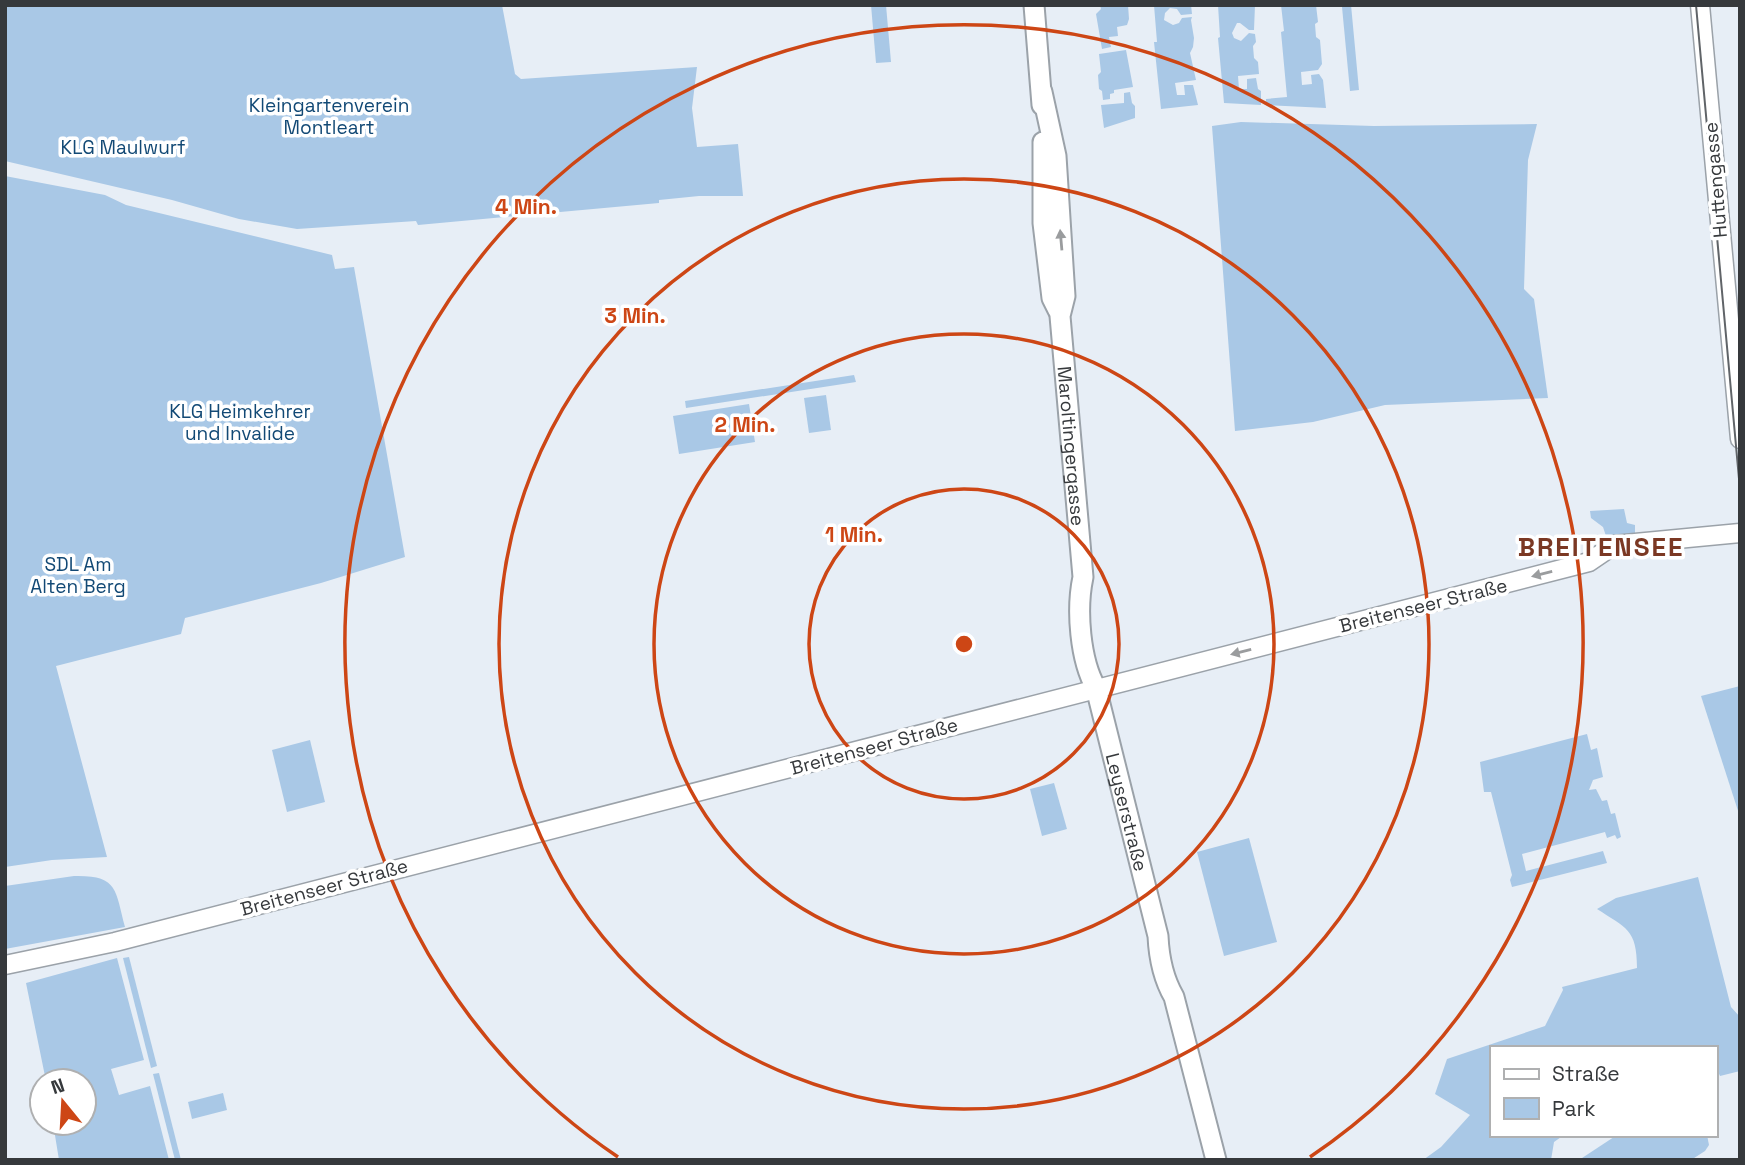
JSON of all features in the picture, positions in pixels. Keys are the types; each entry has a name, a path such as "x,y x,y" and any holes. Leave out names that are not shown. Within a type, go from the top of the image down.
{"main road":[{"name":"Maroltingergasse","path":"1034,5 1042,92 1056,156 1065,296 1060,316 1083,577 1079,604 1088,674 1096,688"},
{"name":"Leyserstraße","path":"1096,688 1158,936 1168,951 1176,984 1174,997 1216,1160"}],"street":[{"name":"Huttengasse","path":"1700,5 1740,439"},
{"name":"Breitenseer Straße","path":"5,965 115,942 1589,562 1614,545 1740,533"}],"green space":[{"name":"Kleingartenverein Montleart","path":"5,5 502,5 515,74 521,79 697,67 692,108 697,147 738,144 743,196 699,196 659,200 659,203 418,225 416,221 297,229 239,219 172,200 5,161"},
{"path":"871,5 886,5 891,62 876,63"},
{"path":"1100,5 1128,5 1129,19 1127,25 1117,27 1118,36 1109,37 1111,47 1102,49 1096,14 1101,9"},
{"path":"1154,5 1191,5 1192,14 1181,15 1177,9 1170,8 1165,13 1164,20 1173,25 1179,23 1182,18 1192,17 1194,38 1190,53 1196,80 1175,83 1177,95 1185,95 1184,85 1193,85 1198,105 1161,109 1154,42 1157,42"},
{"path":"1218,5 1255,5 1254,30 1237,23 1232,33 1234,38 1241,41 1249,33 1255,34 1254,58 1258,62 1259,74 1238,76 1239,89 1247,89 1247,79 1256,78 1261,91 1261,105 1224,103"},
{"path":"1281,5 1316,5 1316,37 1320,40 1322,64 1318,70 1301,72 1302,85 1312,84 1311,75 1319,74 1323,80 1326,108 1266,105 1266,99 1287,97"},
{"path":"1351,5 1359,90 1350,91 1342,7"},
{"path":"1126,50 1133,87 1114,90 1110,99 1103,100 1102,91 1099,89 1099,54"},
{"path":"1130,92 1135,106 1135,118 1104,128 1101,105 1124,103 1124,93"},
{"path":"1241,122 1374,126 1537,124 1528,160 1524,289 1534,299 1548,398 1385,405 1313,422 1235,431 1212,126"},
{"path":"5,176 105,195 126,205 332,255 335,269 354,267 405,557 321,583 185,618 181,634 56,666 107,857 52,860 5,867"},
{"path":"854,375 856,382 686,408 685,401"},
{"path":"826,395 831,430 809,433 804,398"},
{"path":"749,404 755,442 679,454 673,416"},
{"path":"1624,509 1627,523 1635,525 1635,534 1607,539 1603,527 1591,518 1590,511"},
{"path":"1740,686 1740,817 1701,696"},
{"path":"1587,734 1591,750 1597,748 1603,777 1593,780 1589,790 1596,789 1602,801 1607,800 1611,814 1615,813 1621,837 1617,839 1615,835 1607,838 1605,832 1522,854 1526,871 1603,851 1607,863 1512,887 1512,875 1491,792 1484,792 1480,762"},
{"path":"310,740 325,802 287,812 272,750"},
{"path":"1054,783 1067,829 1042,836 1030,789"},
{"path":"1249,838 1277,942 1224,956 1197,852"},
{"path":"74,876 99,878 112,887 125,927 5,949 5,886"},
{"path":"1698,877 1731,1007 1740,1017 1740,1071 1720,1076 1717,1069 1717,1046 1490,1046 1490,1137 1561,1137 1554,1142 1551,1160 1423,1160 1441,1147 1470,1115 1435,1094 1447,1059 1545,1026 1563,990 1562,987 1637,968 1635,945 1628,931 1597,909 1616,898"},
{"path":"129,957 157,1066 151,1068 123,958"},
{"path":"117,958 144,1060 111,1069 119,1095 150,1086 169,1160 59,1160 55,1137 98,1137 98,1067 43,1067 26,983"},
{"path":"159,1073 181,1160 175,1160 153,1074"},
{"path":"223,1093 227,1110 192,1119 188,1102"},
{"path":"1614,1137 1707,1137 1709,1145 1691,1160 1579,1160"}],"tram line":[{"path":"1696,5 1740,490"}],"district":[{"name":"BREITENSEE","path":"1601,547"}],"park label":[{"name":"KLG Maulwurf","path":"123,147"},
{"name":"KLG Heimkehrer und Invalide","path":"240,422"},
{"name":"SDL Am Alten Berg","path":"78,575"}]}
